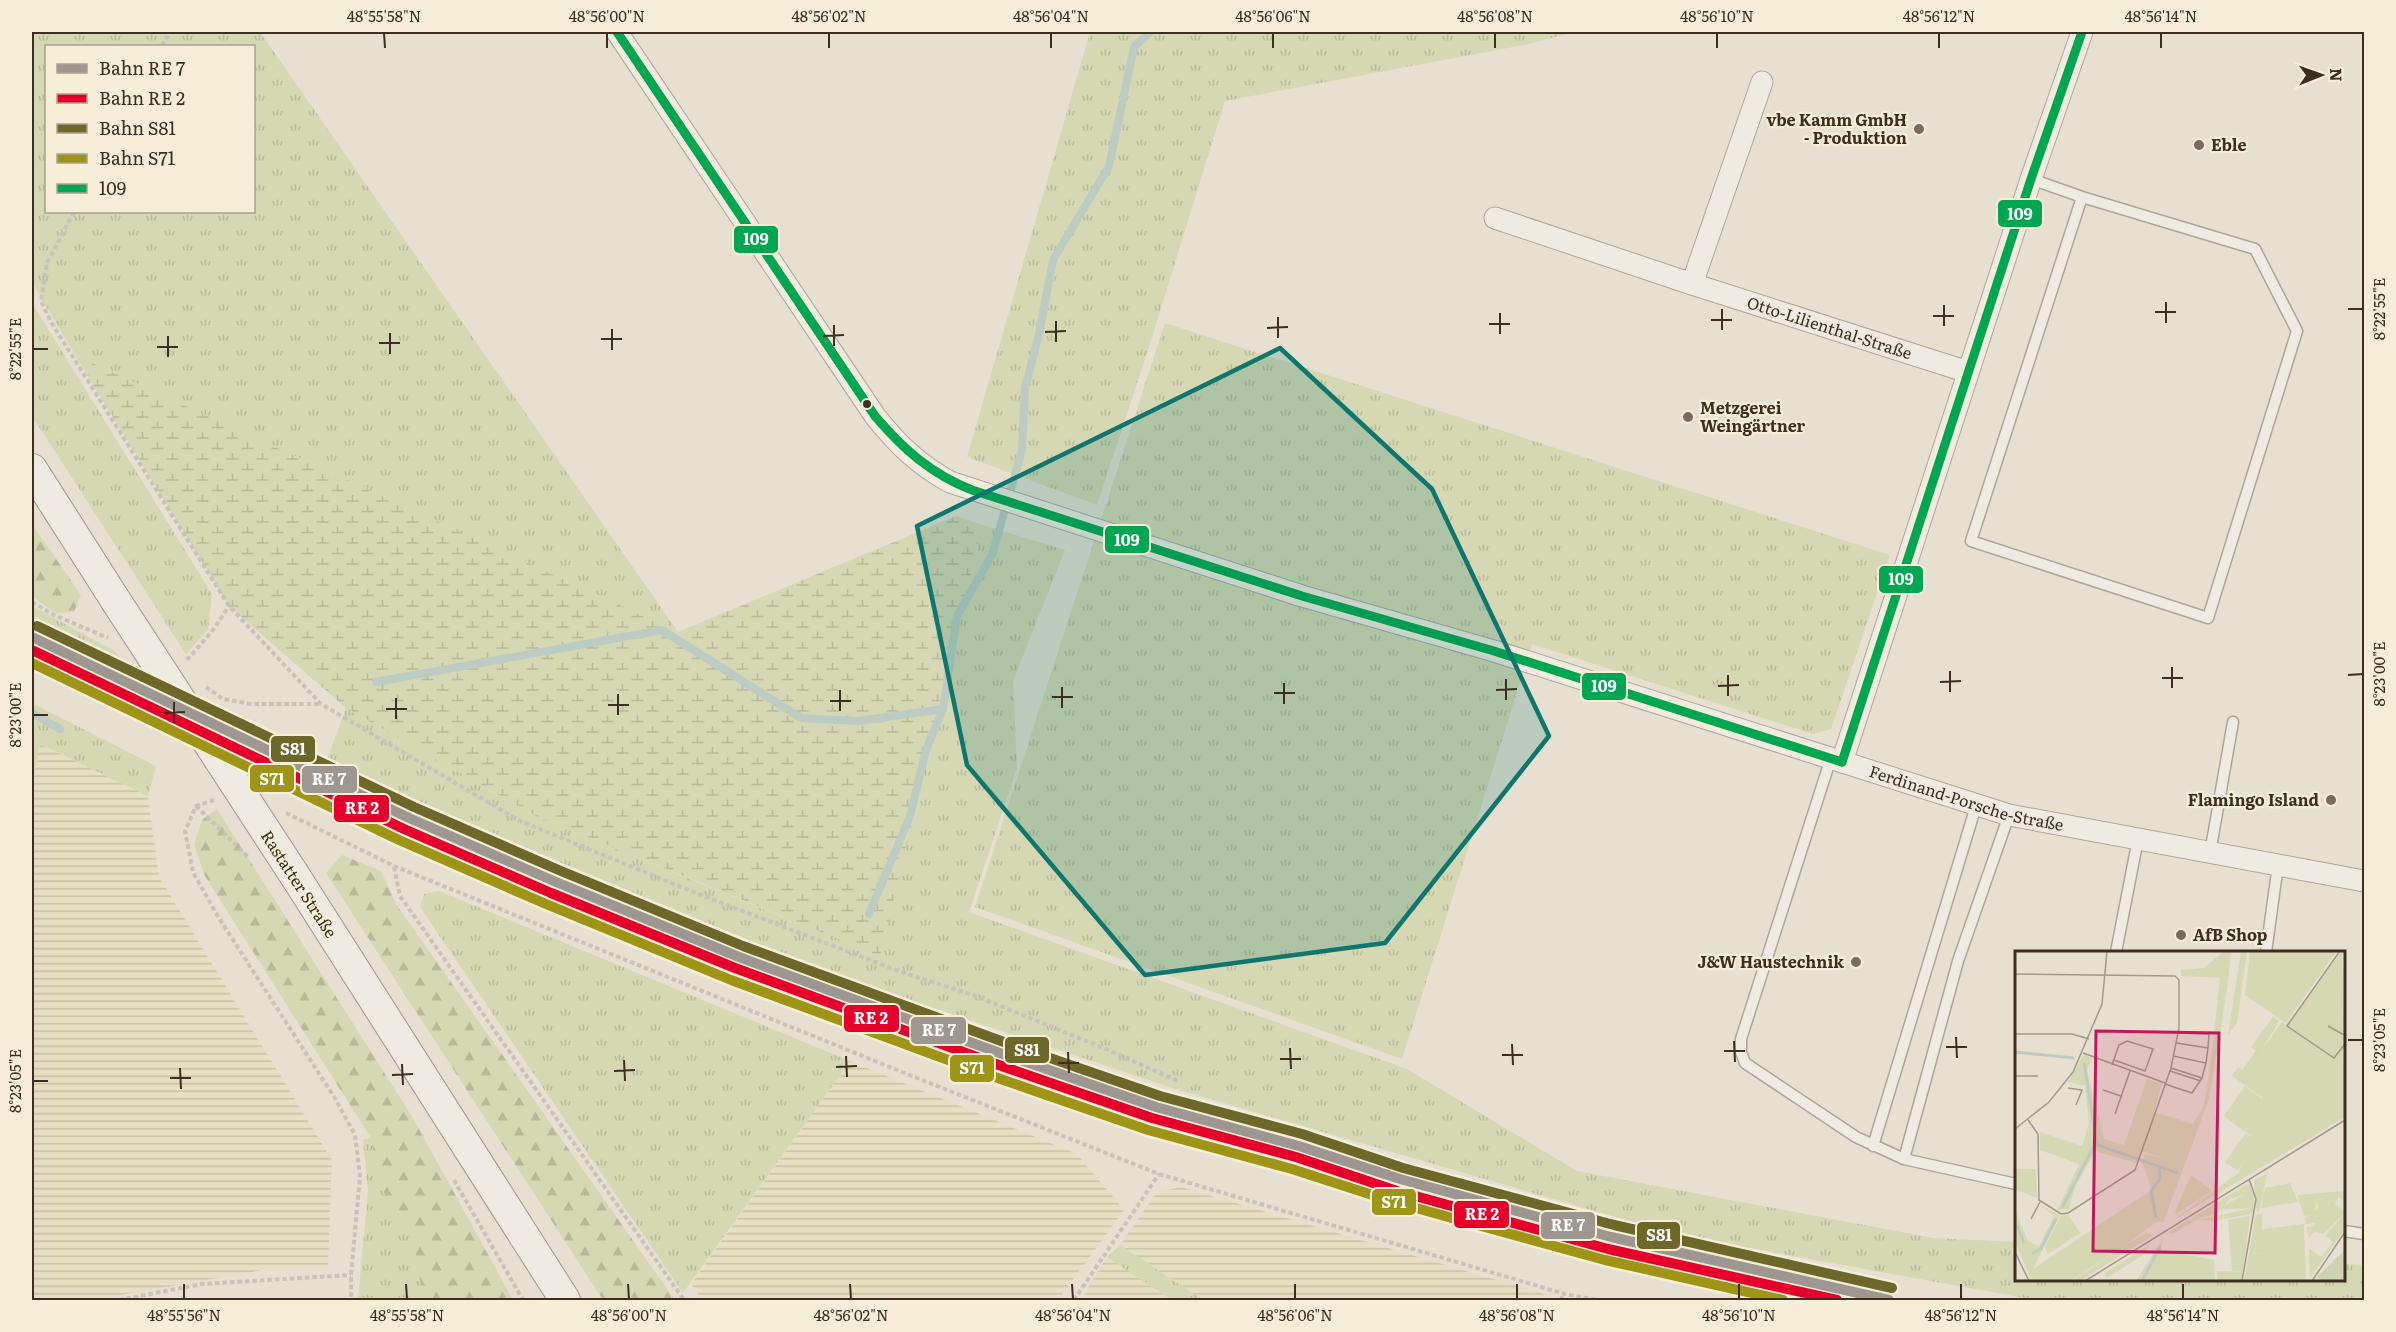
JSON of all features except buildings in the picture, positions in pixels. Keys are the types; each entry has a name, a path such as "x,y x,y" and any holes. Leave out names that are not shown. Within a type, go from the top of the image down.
{"main road":[{"name":"Rastatter Straße","path":"32,469 565,1300"}],"street":[{"name":"Ferdinand-Porsche-Straße","path":"617,32 875,416 913,458 950,482 1302,596 1494,651 1976,806 2009,815 2364,881"},
{"path":"1837,760 2082,32"},
{"path":"1692,284 1762,82"},
{"name":"Otto-Lilienthal-Straße","path":"1495,218 1968,372"}],"lane":[{"path":"2031,179 2082,197 2255,249 2297,331 2208,618 1971,541 2082,197"},
{"path":"2210,853 2233,722"},
{"path":"1837,760 1741,1039 1741,1052 1745,1063 1873,1146 1904,1159 2015,1184"},
{"path":"1873,1146 1976,806"},
{"path":"1904,1159 1958,960 2009,815"},
{"path":"2116,951 2138,839"},
{"path":"2266,951 2278,865"},
{"path":"2345,1232 2364,1234"}],"path":[{"path":"74,213 47,263 41,301 51,321 229,606 321,704 420,764 520,820 696,893 901,972 976,996 1178,1081"},
{"path":"185,662 213,630 229,606"},
{"path":"224,802 214,800 196,806 185,831 193,872 217,915 336,1101 355,1135 360,1176 351,1275 351,1300"},
{"path":"196,806 253,861"},
{"path":"285,812 394,866 1160,1174 1565,1294 1597,1300"},
{"path":"394,866 400,896 684,1300"},
{"path":"1074,1300 1160,1174"},
{"path":"119,1300 202,1284 351,1275"},
{"path":"1560,1300 1565,1294"}],"highlighted area":[{"path":"1280,348 1432,489 1549,736 1385,943 1145,975 967,765 917,526"}],"shaded area":[{"path":"40,744 148,796 159,877 332,1160 328,1267 263,1270 93,1300 32,1300 32,784"},
{"path":"850,1061 1077,1154 1124,1210 1058,1300 702,1300 691,1284"},
{"path":"1181,1187 1547,1295 1549,1300 1203,1300 1120,1245 1157,1192"},
{"path":"1107,1257 1172,1300 1093,1300 1084,1294"}],"green space":[{"path":"32,32 260,32 678,632 75,355 32,282"},
{"path":"1090,32 1575,32 1524,45 1225,101 1149,347 1097,505 967,457"},
{"path":"32,303 212,594 208,630 186,654 32,416"},
{"path":"1165,323 1890,555 1831,729 1813,734 1532,644 1402,1059 975,907"},
{"path":"75,355 678,632 956,516 983,525 880,956 536,816 346,708 229,606"},
{"path":"32,524 81,595 74,612 55,613 32,596"},
{"path":"983,525 1065,550 1013,681 1017,768 969,912 1407,1069 1577,1171 1933,1238 2015,1242 2015,1281 2345,1281 2345,1264 2364,1265 2364,1300 2035,1300 1677,1235 1169,1087 769,953 325,765 346,708 536,816 785,918 938,716"},
{"path":"32,606 115,651 129,671 32,618"},
{"path":"32,703 156,766 148,796 40,744 32,784"},
{"path":"217,809 413,1118 513,1300 423,1300 412,1231 379,1186 371,1138 205,876 194,845 202,820"},
{"path":"342,855 381,871 396,904 675,1300 603,1300 326,873"},
{"path":"439,891 850,1061 683,1293 420,907 424,894"},
{"path":"371,1138 379,1186 412,1231 423,1300 358,1300 368,1191 363,1140"},
{"path":"1120,1245 1203,1300 1172,1300 1107,1257"}],"waterway":[{"path":"869,914 910,816 926,750 943,709 957,616 992,555 1022,450 1025,388 1039,334 1053,260 1109,166 1134,47 1150,32"},
{"path":"376,682 662,630 801,718 858,721 943,709"},
{"path":"32,713 60,729"}],"transit line":[{"name":"109","path":"617,32 875,416 907,450 943,476 972,490 1302,596 1494,651 1842,762"},
{"name":"109","path":"1842,762 2031,179 2082,32"},
{"path":"32,637 409,818 556,882 739,957 997,1052 1156,1107 1299,1146 1400,1179 1611,1237 1889,1300"},
{"path":"32,650 404,829 551,893 735,968 993,1063 1152,1118 1296,1157 1397,1191 1608,1249 1837,1300"}],"rail line":[{"name":"S81","path":"37,626 414,807 561,871 743,946 1001,1041 1160,1096 1302,1134 1403,1168 1614,1225 1892,1288"},
{"name":"S71","path":"32,663 399,840 546,904 731,980 989,1075 1148,1130 1292,1169 1394,1202 1605,1260 1783,1300"}],"place":[{"name":"vbe Kamm GmbH - Produktion","path":"1919,129"},
{"name":"Eble","path":"2199,145"},
{"name":"Metzgerei Weingärtner","path":"1688,417"},
{"name":"Flamingo Island","path":"2331,800"},
{"name":"AfB Shop","path":"2181,935"},
{"name":"J&W Haustechnik","path":"1856,962"}]}
